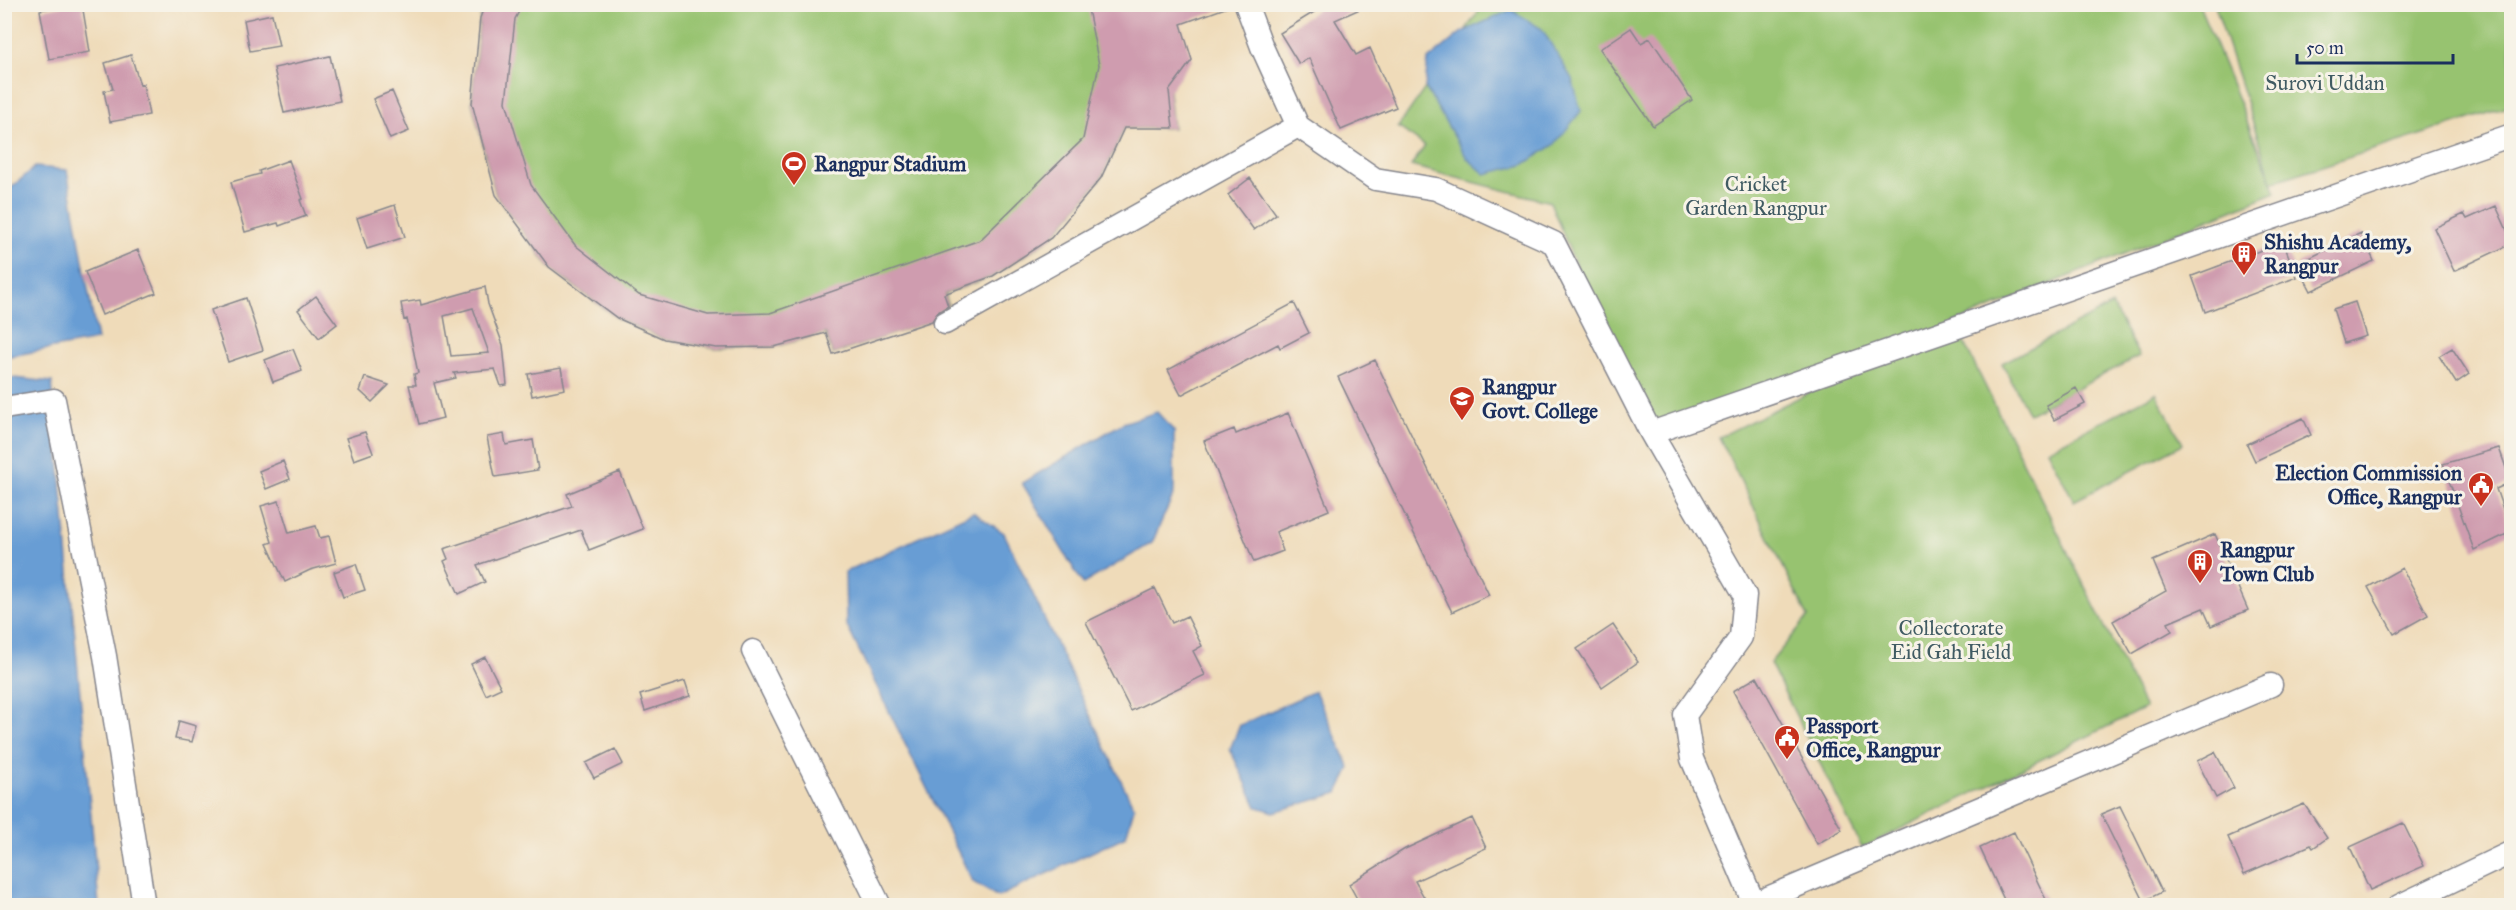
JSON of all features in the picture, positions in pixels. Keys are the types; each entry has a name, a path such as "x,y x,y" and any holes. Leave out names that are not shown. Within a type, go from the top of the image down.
{"street":[{"path":"1246,4 1262,47 1298,126 1375,179 1436,189 1554,243 1651,433 1745,595 1741,637 1685,715 1692,759 1756,904 2271,685"},
{"path":"945,323 1298,126"},
{"path":"1651,433 2511,135"},
{"path":"4,408 54,400 105,656 144,906"},
{"path":"753,651 880,906"},
{"path":"2399,906 2511,852"}],"green space":[{"name":"Rangpur Stadium","path":"485,5 1175,5 1169,91 1173,128 1124,128 1101,178 1051,238 993,276 945,294 951,314 833,354 825,333 774,347 716,348 664,339 617,318 549,267 496,195 472,103 480,18"},
{"name":"Cricket Garden Rangpur","path":"1483,5 2199,5 2276,192 1954,323 2145,708 1862,848 1770,663 1808,617 1719,437 1921,337 1650,447 1550,202 1411,166 1425,146 1398,127"},
{"name":"Surovi Uddan","path":"2215,5 2511,5 2511,106 2272,182"},
{"path":"2112,305 2139,356 2029,414 2002,363"},
{"path":"2156,393 2183,444 2074,501 2047,450"}],"water":[{"path":"1511,10 1542,29 1572,79 1581,111 1554,145 1523,165 1485,174 1467,158 1425,87 1428,60 1462,32"},
{"path":"35,167 67,170 97,340 5,357 5,193"},
{"path":"4,377 52,382 99,905 5,905"},
{"path":"1157,412 1174,431 1174,493 1152,543 1083,584 1022,483 1123,423"},
{"path":"973,512 1004,533 1134,808 1126,836 998,897 973,882 846,624 845,572"},
{"path":"1315,691 1350,768 1338,793 1274,812 1257,807 1230,749 1240,725"}],"building":[{"path":"82,4 90,52 49,59 40,10"},
{"path":"485,4 523,4 515,19 506,102 531,185 575,245 639,295 708,315 770,313 980,240 1083,139 1099,65 1087,4 1228,4 1228,7 1181,24 1192,60 1169,91 1173,128 1124,128 1101,178 1051,238 993,276 944,294 948,306 938,312 932,321 833,354 826,333 774,347 716,348 664,339 617,318 549,267 496,195 472,103 480,18"},
{"path":"1327,4 1371,4 1335,20 1356,55 1370,48 1396,107 1341,130 1309,58 1299,64 1280,33"},
{"path":"272,14 279,46 250,51 244,20"},
{"path":"1631,28 1641,43 1650,38 1692,100 1653,126 1600,49"},
{"path":"131,55 140,85 143,84 149,115 110,122 104,91 113,89 105,63"},
{"path":"330,56 340,101 284,113 274,68"},
{"path":"392,91 409,131 390,139 373,99"},
{"path":"289,160 303,199 300,200 306,216 279,226 278,223 245,232 231,182 260,174 259,171"},
{"path":"1250,178 1276,214 1254,230 1228,195"},
{"path":"395,205 405,237 367,249 357,218"},
{"path":"2496,206 2511,239 2511,244 2454,271 2434,228 2464,214 2467,219"},
{"path":"2361,233 2374,261 2311,291 2297,264"},
{"name":"Shishu Academy, Rangpur","path":"2283,242 2297,277 2205,312 2192,276"},
{"path":"138,250 156,293 102,315 85,272"},
{"path":"485,287 488,304 503,345 507,385 501,386 495,369 454,373 456,378 434,383 443,418 419,424 409,385 416,385 414,374 418,373 407,319 404,320 401,303 420,300 421,305","holes":["473,308 489,353 451,356 444,316"]},
{"path":"316,296 337,324 319,338 298,310"},
{"path":"246,298 263,350 228,362 211,310"},
{"path":"2355,302 2366,336 2344,343 2333,309"},
{"path":"1294,303 1309,333 1280,348 1278,344 1181,395 1168,370"},
{"path":"2452,348 2469,374 2456,383 2439,356"},
{"path":"293,349 302,371 273,382 265,360"},
{"path":"1375,360 1489,595 1452,612 1338,377"},
{"path":"561,368 565,389 532,396 528,374"},
{"path":"365,377 389,385 372,402 360,391"},
{"path":"2076,388 2085,404 2054,420 2046,405"},
{"path":"1288,413 1329,510 1276,532 1283,551 1254,562 1204,441 1234,429 1236,434"},
{"path":"2303,418 2311,435 2255,461 2247,444"},
{"path":"365,432 373,453 354,460 346,438"},
{"path":"504,434 506,445 533,440 538,470 495,477 487,437"},
{"name":"Election Commission Office, Rangpur","path":"2499,448 2511,482 2496,489 2511,532 2474,550 2443,464"},
{"path":"283,461 290,479 266,489 259,471"},
{"path":"620,472 643,529 589,550 581,530 477,565 485,582 459,594 444,561 448,559 444,549 572,506 567,494"},
{"path":"279,501 289,533 316,526 320,538 329,536 336,563 310,570 285,582 267,544 272,542 261,506"},
{"name":"Rangpur Town Club","path":"2215,534 2248,610 2211,626 2203,608 2168,623 2172,631 2132,654 2113,621 2166,591 2153,561"},
{"path":"356,564 365,590 343,597 334,572"},
{"path":"2402,568 2428,615 2394,634 2368,587"},
{"path":"1155,588 1172,623 1187,616 1202,646 1193,651 1205,675 1131,711 1086,622"},
{"path":"1613,625 1638,662 1602,687 1577,649"},
{"path":"485,657 501,688 486,695 471,664"},
{"name":"Passport Office, Rangpur","path":"1757,677 1842,830 1817,844 1733,691"},
{"path":"685,681 690,696 645,711 640,695"},
{"path":"179,721 196,726 192,742 175,739"},
{"path":"615,749 623,764 594,778 586,763"},
{"path":"2215,752 2234,788 2216,798 2197,761"},
{"path":"2304,804 2327,838 2313,848 2311,845 2244,874 2228,837"},
{"path":"2120,806 2162,892 2144,901 2101,814"},
{"path":"1472,818 1486,848 1415,881 1429,906 1361,906 1349,884 1405,849"},
{"path":"2403,823 2424,866 2370,890 2350,847"},
{"path":"2014,832 2049,906 2007,906 1980,848"}],"place":[{"name":"Rangpur Stadium","path":"794,187"},
{"name":"Shishu Academy, Rangpur","path":"2244,277"},
{"name":"Rangpur Govt. College","path":"1462,422"},
{"name":"Election Commission Office, Rangpur","path":"2481,508"},
{"name":"Rangpur Town Club","path":"2200,585"},
{"name":"Passport Office, Rangpur","path":"1787,761"}],"park label":[{"name":"Collectorate Eid Gah Field","path":"1951,640"}]}
